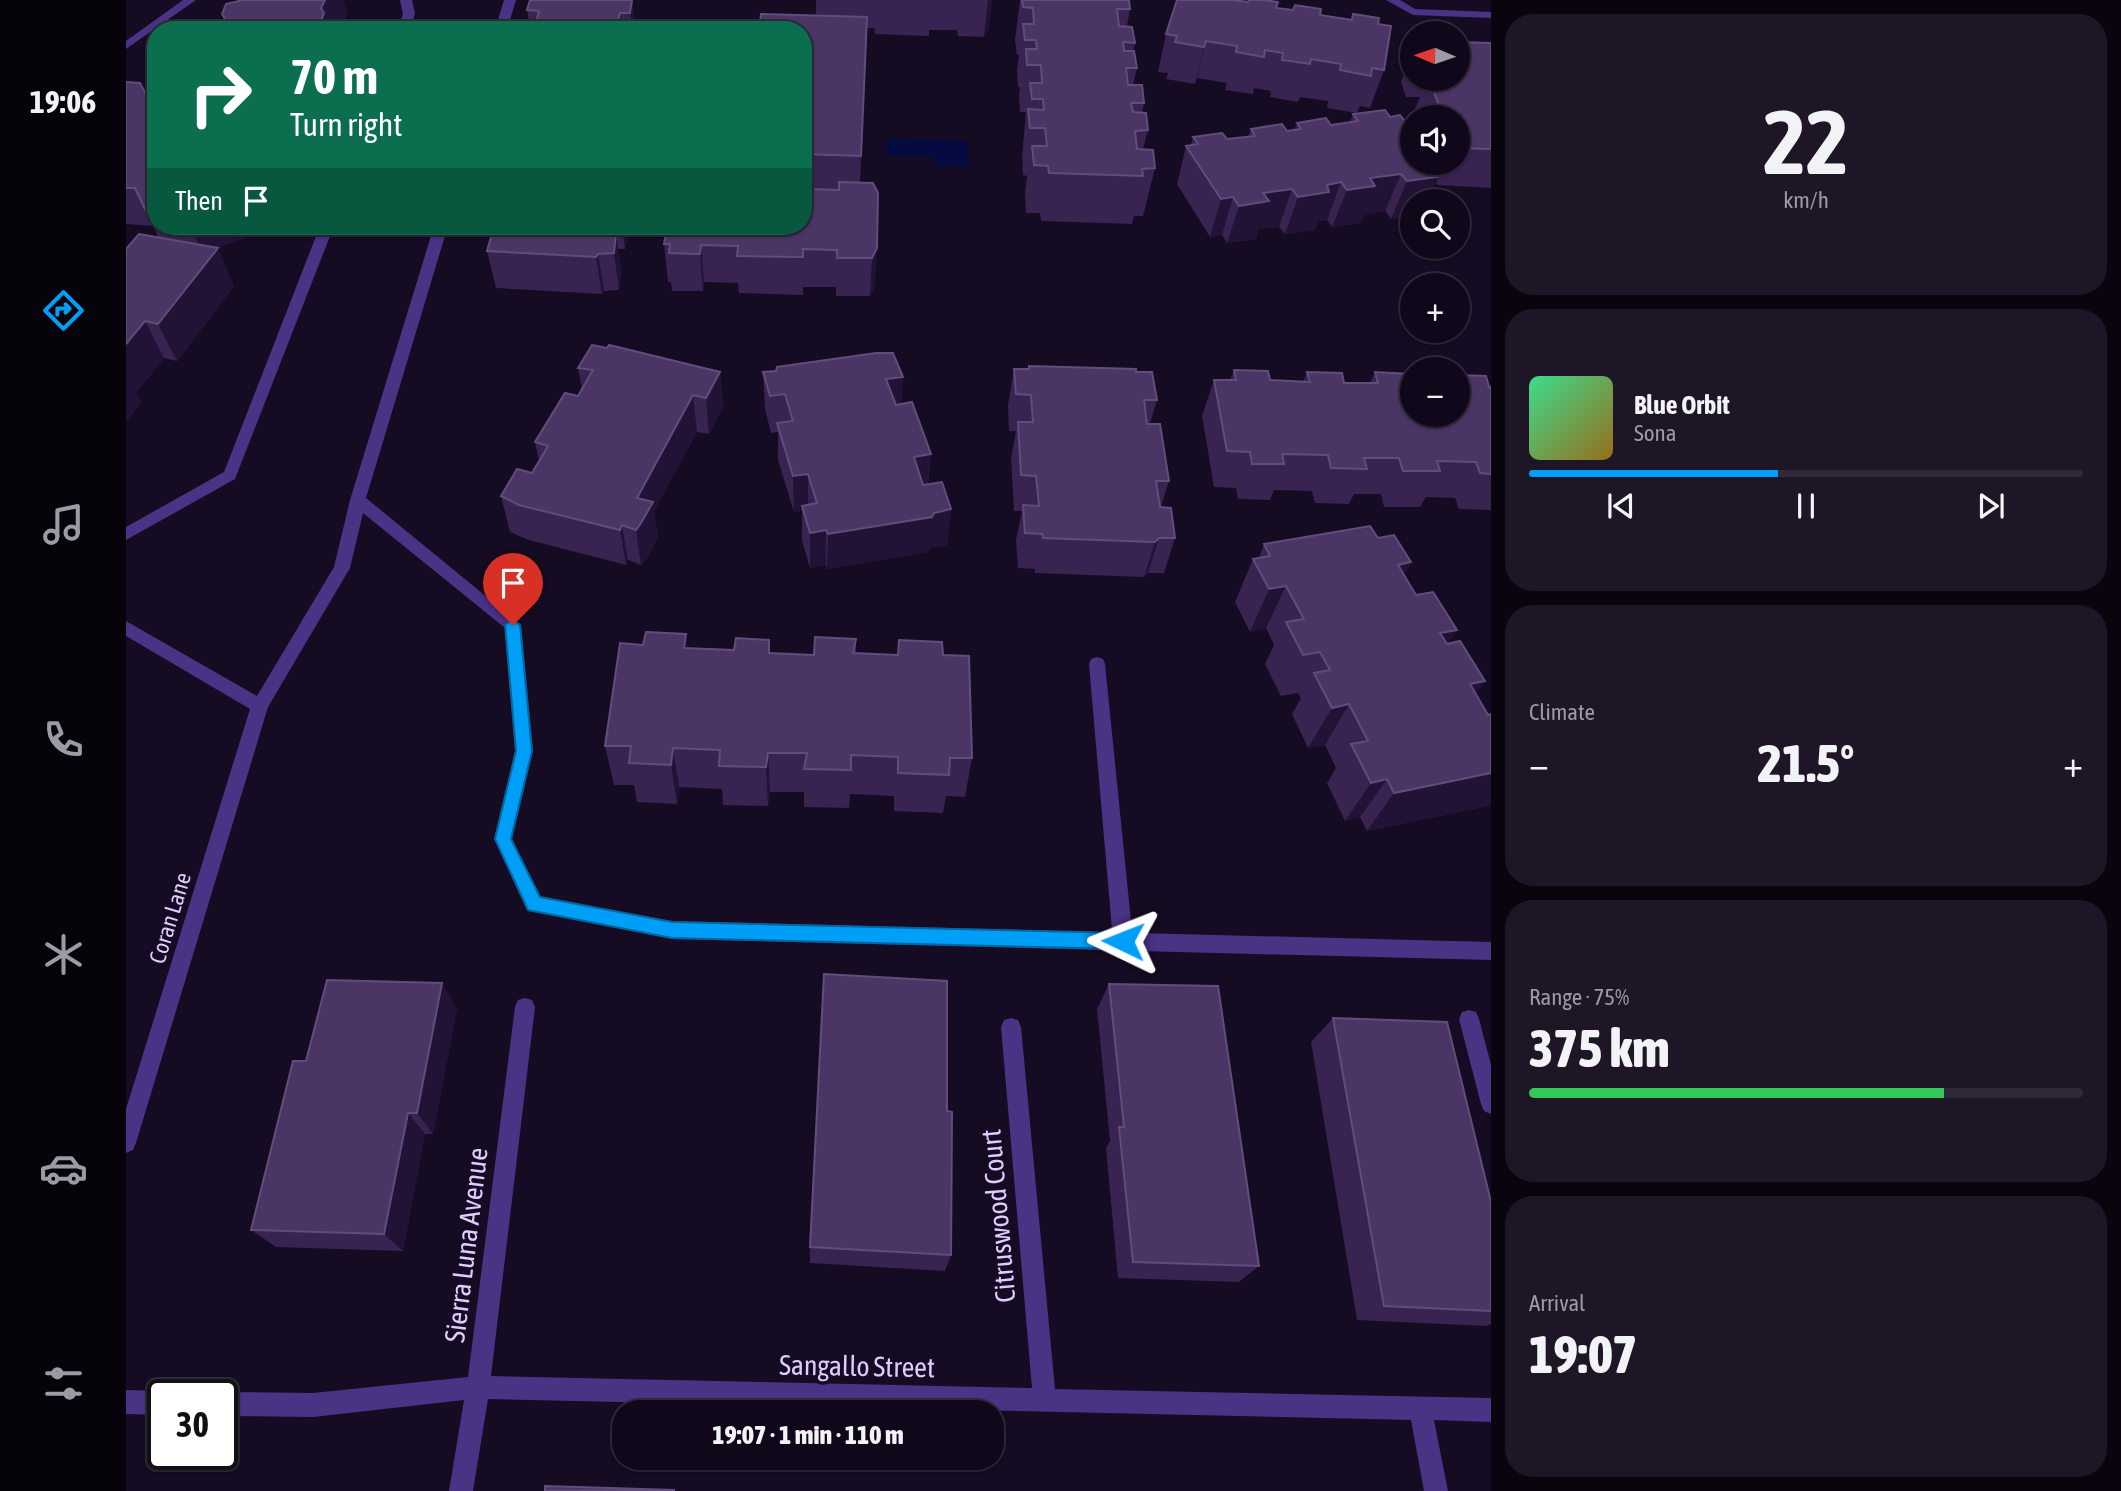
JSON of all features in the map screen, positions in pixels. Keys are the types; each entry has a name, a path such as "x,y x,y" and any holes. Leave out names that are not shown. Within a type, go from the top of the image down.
{"street":[{"path":"161,21 190,0"},
{"path":"406,0 409,14 406,21"},
{"path":"504,21 510,0"},
{"path":"1392,0 1413,12 1491,15"},
{"path":"126,46 147,31"},
{"path":"126,534 230,475 323,235"},
{"name":"Coran Lane","path":"126,1143 260,706 342,568 358,500 438,235"},
{"path":"358,500 418,552 513,625 524,751 503,839 534,904 672,930 1491,951"},
{"path":"126,628 260,706"},
{"path":"1097,664 1123,941"},
{"name":"Sierra Luna Avenue","path":"461,1491 478,1387 525,1007"},
{"path":"1469,1019 1491,1104"},
{"name":"Citruswood Court","path":"1011,1027 1044,1399"},
{"name":"Sangallo Street","path":"238,1404 313,1405 478,1387 1491,1410"},
{"path":"126,1402 147,1403"},
{"path":"1420,1408 1436,1491"}],"shaded area":[{"path":"887,138 967,141 968,167 934,166 934,157 886,156"}],"building":[{"path":"325,0 321,8 324,13 321,21 226,21 222,14 226,4 239,1"},
{"path":"530,0 632,0 630,13 620,13 618,21 536,21 539,11 527,10"},
{"path":"1022,0 1129,0 1130,9 1117,9 1119,26 1132,27 1135,43 1123,42 1124,51 1134,51 1137,68 1126,68 1128,85 1142,85 1144,103 1131,103 1133,112 1146,113 1148,130 1135,131 1137,149 1153,150 1155,168 1142,169 1143,176 1049,173 1048,166 1034,165 1032,146 1047,146 1045,128 1030,128 1028,109 1044,110 1043,99 1032,99 1030,83 1042,83 1041,65 1027,65 1026,49 1037,49 1036,40 1025,40 1023,24 1034,24 1033,8 1023,7"},
{"path":"1177,0 1264,0 1278,2 1276,8 1293,10 1295,5 1321,9 1320,15 1352,20 1353,14 1379,18 1378,24 1391,26 1384,70 1372,68 1371,76 1340,70 1341,64 1311,59 1310,64 1282,60 1283,53 1265,50 1264,57 1236,52 1237,46 1206,41 1204,47 1175,42 1177,36 1166,34"},
{"path":"761,14 867,17 861,156 812,154 812,21 760,21"},
{"path":"1470,42 1491,43 1491,149 1470,148 1470,105 1439,105 1434,91 1470,91"},
{"path":"126,82 140,83 147,96 147,211 135,188 126,188"},
{"path":"1385,110 1390,117 1400,115 1400,174 1370,178 1375,186 1347,190 1341,182 1327,185 1329,192 1298,197 1292,189 1263,193 1269,201 1239,206 1233,197 1221,199 1186,146 1198,144 1193,137 1222,133 1227,139 1255,136 1251,129 1282,124 1287,131 1301,129 1297,123 1326,118 1331,125 1358,121 1353,114"},
{"path":"1402,175 1437,177 1407,181"},
{"path":"839,182 873,183 878,193 877,248 872,258 837,258 837,250 803,249 803,257 737,256 738,246 701,245 700,254 669,253 670,244 664,244 666,235 812,235 812,189 839,190"},
{"path":"139,234 218,248 158,324 145,321 126,344 126,249"},
{"path":"492,235 616,235 614,253 598,254 596,257 487,251"},
{"path":"592,345 607,348 609,345 720,372 706,398 693,395 637,498 653,502 636,530 622,525 620,530 519,505 501,496 517,469 532,473 548,446 535,442 565,393 578,396 593,370 578,368"},
{"path":"893,353 903,377 886,379 896,405 912,402 931,454 914,457 923,485 942,482 951,509 934,513 932,517 828,534 826,530 810,533 802,506 817,503 808,474 793,476 777,423 793,421 785,394 770,396 763,372 776,371 777,367"},
{"path":"1029,366 1136,369 1136,372 1152,372 1157,400 1144,400 1147,424 1160,424 1169,481 1156,481 1160,507 1171,508 1175,538 1159,538 1155,542 1043,538 1042,534 1025,533 1023,505 1039,506 1036,476 1021,475 1018,422 1033,422 1031,395 1016,394 1014,369 1029,369"},
{"path":"1234,370 1268,371 1270,380 1310,382 1307,372 1342,373 1344,383 1378,383 1375,372 1400,373 1400,427 1470,427 1470,375 1486,376 1491,387 1491,474 1480,473 1476,462 1437,461 1440,471 1403,471 1399,458 1364,458 1367,469 1331,468 1328,455 1282,454 1284,464 1252,464 1250,452 1227,451 1214,380 1236,380"},
{"path":"1370,526 1378,538 1394,535 1411,562 1398,565 1416,595 1433,592 1457,630 1440,633 1447,644 1460,641 1485,681 1470,684 1488,715 1491,714 1491,773 1394,793 1387,779 1371,783 1351,744 1368,741 1349,704 1332,708 1314,673 1330,670 1320,652 1303,655 1286,622 1304,619 1286,586 1269,589 1253,559 1270,556 1264,544"},
{"path":"646,632 686,634 684,648 734,650 736,638 769,640 769,653 814,655 815,637 856,639 853,653 898,655 899,640 942,642 943,655 969,656 972,758 950,758 949,775 898,773 898,757 851,755 851,770 804,769 807,753 768,753 766,767 719,766 720,750 673,748 671,765 629,763 631,746 605,746 620,643 643,645"},
{"path":"824,974 947,981 947,1111 952,1112 951,1255 810,1247"},
{"path":"327,980 442,983 417,1113 408,1113 384,1234 251,1230 293,1061 306,1061"},
{"path":"1109,984 1218,986 1259,1266 1133,1262 1119,1127 1124,1127"},
{"path":"1333,1018 1447,1022 1491,1202 1491,1311 1384,1306"},
{"path":"545,1486 675,1490 545,1491"}],"route":[{"path":"513,625 524,751 503,839 534,904 672,930 1123,941"}]}
